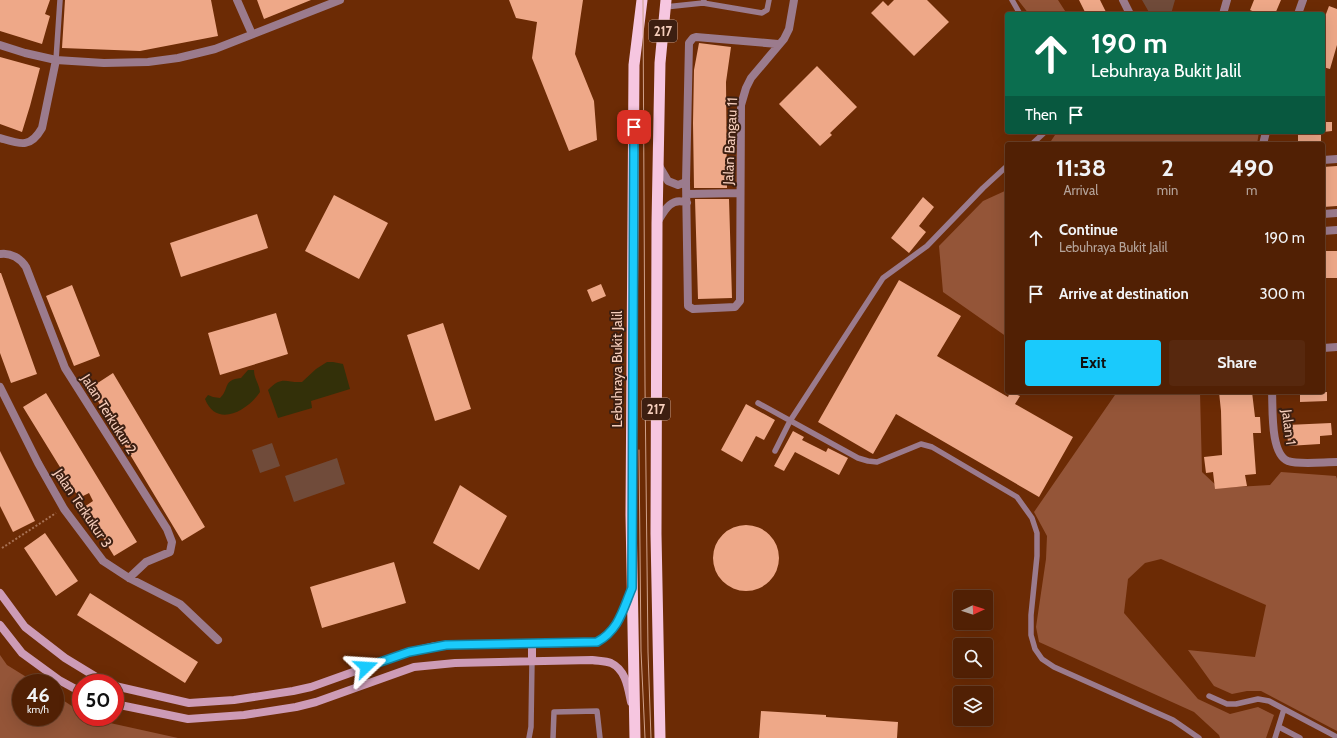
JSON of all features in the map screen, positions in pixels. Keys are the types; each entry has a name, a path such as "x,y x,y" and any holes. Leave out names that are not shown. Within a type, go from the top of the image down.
{"highway":[{"name":"Lebuhraya Bukit Jalil","path":"635,738 632,588 634,65 642,0"},
{"name":"217","path":"660,738 656,534 657,223 660,63 665,4"}],"main road":[{"path":"124,688 189,703 234,700 311,687 409,652 436,646 457,644 597,642 607,636 616,626 632,588"},
{"path":"0,593 25,627 65,658 91,674"},
{"path":"0,625 22,653 59,680 72,687"},
{"path":"532,644 532,661"},
{"path":"124,706 188,719 244,715 296,707 316,702 414,667 455,663 592,660 612,663 622,672 627,682 634,721"}],"street":[{"path":"237,0 252,34"},
{"path":"0,45 25,53 56,60 104,63 148,62 178,58 215,49 340,0"},
{"path":"778,44 784,39 789,29 794,0"},
{"path":"1123,0 1129,12"},
{"path":"1224,12 1227,0"},
{"path":"1299,12 1303,0"},
{"name":"Jalan Bangau 11","path":"693,38 778,44 751,78 746,88 741,105 740,301 735,307 693,309 688,306 686,194 689,43 693,38"},
{"path":"0,138 24,144 37,137 42,128 56,60"},
{"path":"1325,160 1337,159"},
{"path":"658,164 668,181 678,185 686,182"},
{"path":"686,194 740,193"},
{"path":"657,223 669,204 682,200 687,203"},
{"path":"1325,214 1337,213"},
{"path":"1325,231 1337,230"},
{"name":"Jalan Terkukur 2","path":"0,254 14,256 22,261 65,368 167,529 172,542 170,552 146,562 129,578"},
{"path":"1325,348 1337,347"},
{"name":"Jalan Terkukur 3","path":"0,387 38,463 64,508 103,561 129,578 180,604 218,640"},
{"name":"Jalan 1","path":"1272,394 1275,436 1280,454 1286,460 1293,462 1337,462"}],"lane":[{"path":"56,60 60,0"},
{"path":"665,4 703,2 762,13 767,10 769,0"},
{"path":"1012,0 1019,12"},
{"path":"1034,142 1043,134"},
{"path":"775,451 790,421 883,278 927,246 983,188 1005,168"},
{"path":"758,404 858,458 868,461 877,462 921,444 932,446 1018,497 1032,518 1037,533 1037,556 1031,615 1031,635 1035,650 1042,659 1054,667 1173,720 1200,738"},
{"path":"529,738 532,661"},
{"path":"1209,696 1227,704 1236,704 1258,698 1269,701 1337,737"},
{"path":"1275,738 1284,709"},
{"path":"553,738 554,712 597,711 600,738"},
{"path":"1279,727 1300,738"}],"path":[{"path":"2,548 64,508"}],"shaded area":[{"path":"1018,0 1058,0 1066,12 1027,12"},
{"path":"1142,0 1175,0 1172,12 1149,12"},
{"path":"1056,134 1259,134 1257,142 1050,142"},
{"path":"1005,191 1005,336 943,292 939,246 983,201"},
{"path":"327,362 343,364 350,389 311,401 312,408 278,418 268,390 273,385 281,381 302,382 316,369"},
{"path":"248,370 254,370 260,392 255,399 248,405 232,414 225,415 217,413 210,408 205,399 208,395 220,398 231,381 241,378"},
{"path":"1116,394 1200,394 1202,472 1219,488 1270,485 1281,472 1336,476 1337,731 1261,691 1247,691 1232,694 1214,686 1188,650 1255,657 1266,605 1161,559 1145,563 1128,579 1124,613 1198,699 1230,714 1258,707 1274,715 1266,738 1220,738 1219,735 1194,712 1039,642 1036,627 1046,559 1047,536 1034,512"},
{"path":"272,443 280,466 260,473 252,450"},
{"path":"337,458 345,484 294,502 285,476"},
{"path":"0,655 7,665 22,674 12,674 12,726 64,726 64,701 72,706 72,726 124,726 178,738 0,738"}],"building":[{"path":"0,0 50,0 45,14 50,16 42,44 0,31"},
{"path":"65,0 211,0 218,36 140,51 62,48"},
{"path":"257,0 311,0 264,19"},
{"path":"509,0 583,0 575,54 594,101 597,140 569,151 532,58 537,22 516,18"},
{"path":"894,0 927,0 949,22 914,56 871,13 883,1 888,6"},
{"path":"1079,0 1100,0 1106,12 1085,12"},
{"path":"1254,0 1281,0 1276,12 1254,12 1250,10"},
{"path":"1329,6 1337,9 1337,45 1330,69 1325,68 1325,17"},
{"path":"699,43 731,47 726,82 727,188 694,188 694,70"},
{"path":"0,57 40,68 22,132 0,124"},
{"path":"817,66 857,107 830,133 832,135 820,146 779,104"},
{"path":"1325,122 1332,122 1332,131 1325,132"},
{"path":"1298,134 1321,134 1321,142 1298,142"},
{"path":"1337,166 1337,206 1325,207 1325,167"},
{"path":"334,195 388,223 359,279 305,251"},
{"path":"923,197 934,207 919,226 926,232 909,253 891,238"},
{"path":"695,199 729,199 732,298 698,299"},
{"path":"257,214 268,248 181,277 170,243"},
{"path":"1325,251 1337,251 1337,278 1325,278"},
{"path":"0,273 37,374 11,383 0,353"},
{"path":"899,280 961,316 937,356 1008,397 1009,394 1020,396 1015,404 1073,437 1039,497 896,414 873,454 818,422"},
{"path":"601,284 606,296 592,302 587,290"},
{"path":"72,285 100,356 74,366 46,296"},
{"path":"276,313 288,354 220,375 208,333"},
{"path":"443,323 471,409 435,421 407,335"},
{"path":"113,373 205,527 182,541 90,388"},
{"path":"1325,392 1327,392 1327,401 1300,402 1300,394 1325,394"},
{"path":"46,393 137,542 114,556 84,507 93,501 89,493 79,498 23,407"},
{"path":"1219,394 1252,394 1255,417 1260,417 1261,433 1253,433 1256,474 1245,475 1247,486 1215,489 1213,472 1206,473 1204,457 1222,455"},
{"path":"746,404 775,420 764,440 756,436 742,462 721,450"},
{"path":"1331,423 1332,435 1320,436 1320,444 1288,446 1287,425"},
{"path":"793,431 804,437 802,440 826,452 828,448 848,458 839,475 795,452 784,471 774,466"},
{"path":"0,451 35,521 13,532 0,506"},
{"path":"460,485 507,516 479,570 433,543"},
{"path":"746,525 759,527 774,540 777,545 779,558 777,571 764,586 759,589 746,591 733,589 718,576 715,571 713,558 715,545 728,530 733,527"},
{"path":"45,533 78,581 56,596 24,548"},
{"path":"394,562 406,603 322,628 310,587"},
{"path":"90,593 198,662 185,683 77,615"},
{"path":"761,711 826,715 826,717 898,722 897,738 759,738"}],"tram line":[{"path":"643,0 645,386 648,652 651,738"},
{"path":"639,450 641,651 645,738"}],"route":[{"path":"366,667 409,652 436,646 457,644 597,642 607,636 616,626 632,588 631,515 634,127"}]}
